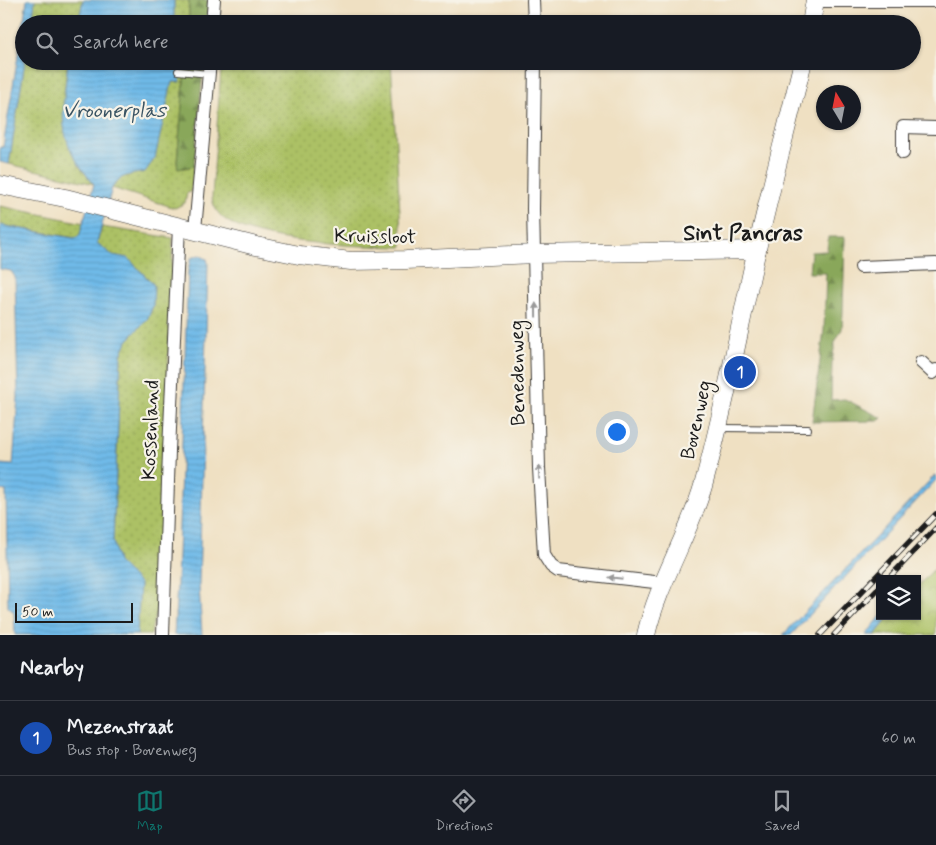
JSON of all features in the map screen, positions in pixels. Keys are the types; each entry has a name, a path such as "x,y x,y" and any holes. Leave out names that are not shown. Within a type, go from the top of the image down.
{"street":[{"path":"213,15 214,0"},
{"path":"533,0 534,15"},
{"path":"812,15 815,0 936,1"},
{"name":"Kossenland","path":"164,635 169,442 187,228 209,70"},
{"name":"Benedenweg","path":"535,70 534,254 539,468 544,555 551,566 558,571 663,583"},
{"name":"Bovenweg","path":"646,635 663,583 699,498 718,428 757,250 801,70"},
{"path":"903,153 903,127 936,128"},
{"name":"Kruissloot","path":"0,185 79,201 281,251 351,261 534,254 757,250"},
{"path":"861,267 936,264"},
{"path":"921,362 933,373 936,370"}],"lane":[{"path":"178,71 186,70"},
{"path":"718,428 808,429"}],"green space":[{"path":"35,0 83,0 80,15 33,15"},
{"path":"174,0 189,0 189,15 174,15"},
{"path":"189,0 208,0 207,15 189,15"},
{"path":"24,70 67,70 64,95 79,166 94,184 9,164"},
{"path":"180,70 185,70 177,162 178,169 194,166 191,192 187,193 185,203 175,208 112,188 122,178 145,172 172,82 179,82"},
{"path":"185,70 203,70 194,166 178,169 177,162"},
{"path":"221,70 392,70 402,247 308,242 281,239 257,233 237,226 222,217 215,208 212,197"},
{"path":"0,206 84,223 80,234 76,238 0,225"},
{"path":"102,227 173,238 159,602 151,635 137,635 140,584 118,562 113,541 121,355 127,341 148,318 153,306 154,285 128,258 112,255 97,243"},
{"path":"828,237 845,237 842,329 835,342 832,363 831,400 845,399 882,418 878,421 812,422 824,330 826,273 809,273 811,252 827,251"},
{"path":"936,567 936,635 875,635 887,620 921,620 921,583"}],"water":[{"path":"27,0 35,0 33,15 25,15"},
{"path":"83,0 174,0 174,15 80,15"},
{"path":"16,70 24,70 9,164 0,162 0,147 3,147"},
{"name":"Vroonerplas","path":"67,70 181,70 180,82 172,82 155,158 145,172 122,178 115,183 97,243 112,255 128,258 154,285 153,306 148,318 127,341 121,355 113,541 118,562 140,584 137,635 15,635 14,612 8,607 6,491 0,490 0,464 13,465 18,397 15,277 11,271 0,269 0,225 73,238 78,237 80,234 94,184 82,169 69,146 65,131 64,101"},
{"path":"199,255 207,259 208,263 199,585 202,635 174,635 188,270 191,258"},
{"path":"936,474 936,480 791,635 783,635"},
{"path":"878,620 887,620 875,635 866,635"}],"railway":[{"path":"820,635 936,514"},
{"path":"892,575 936,528"},
{"path":"834,635 876,591"}],"place":[{"name":"Mezenstraat","path":"740,372"}],"district":[{"name":"Sint Pancras","path":"743,234"}]}
